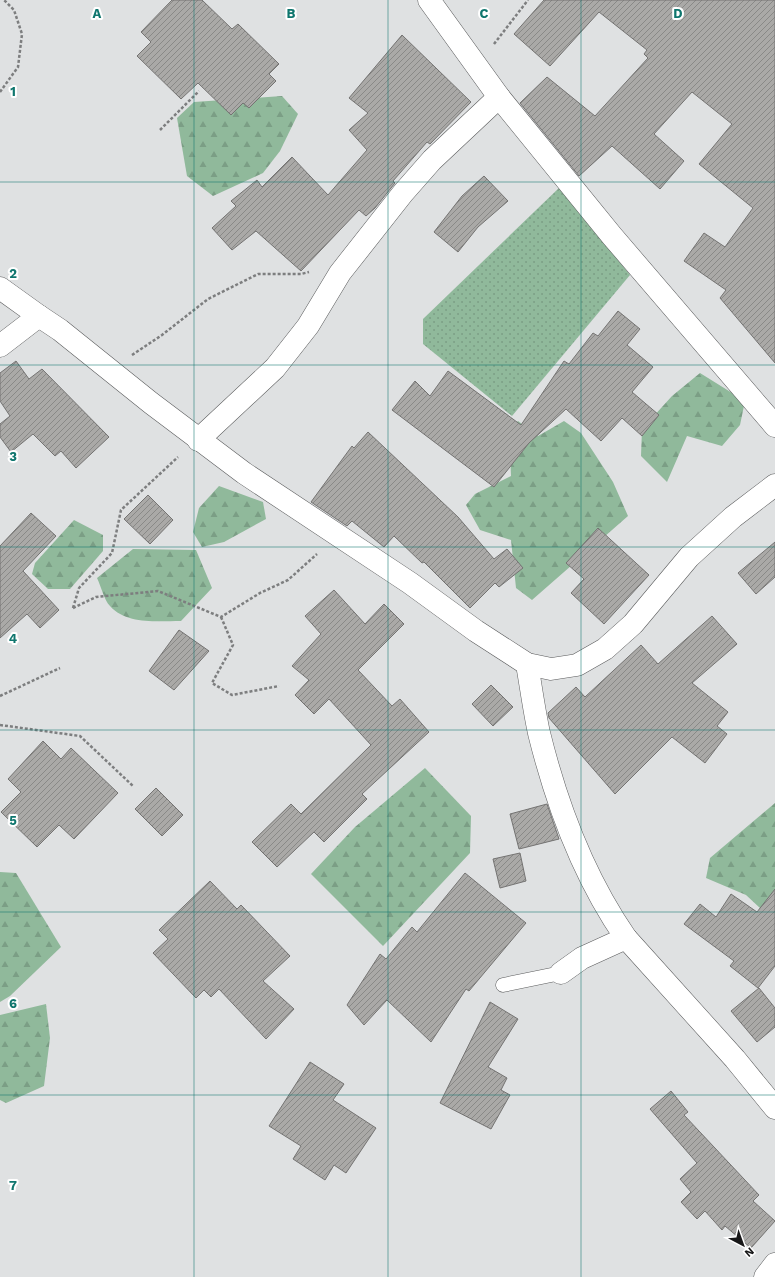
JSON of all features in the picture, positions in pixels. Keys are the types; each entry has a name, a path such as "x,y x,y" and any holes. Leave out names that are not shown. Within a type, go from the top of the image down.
{"street":[{"path":"429,0 499,97 612,236 775,426"},
{"path":"198,440 275,368 308,326 340,273 432,160 499,97"},
{"path":"0,288 60,330 198,440 337,536 410,583 476,631 527,664 551,669 577,664 605,649 633,624 689,557 733,517 775,485"},
{"path":"0,346 39,316"},
{"path":"527,664 539,732 566,826 592,883 626,938 735,1059 775,1108"},
{"path":"561,973 582,958 626,938"},
{"path":"765,1277 775,1264"}],"lane":[{"path":"503,985 561,973"}],"path":[{"path":"0,92 18,67 22,34 14,10 4,0"},
{"path":"476,66 528,0"},
{"path":"160,130 199,91"},
{"path":"109,370 162,335 208,299 258,274 301,274 311,271 340,273"},
{"path":"198,440 147,484 121,510 112,553 79,588 73,608 96,597 158,591 221,617 233,645 212,683 232,695 279,686"},
{"path":"221,617 260,593 288,580 337,536"},
{"path":"0,696 60,668"},
{"path":"0,725 80,736 133,786"}],"green space":[{"path":"282,96 298,114 280,151 263,173 213,196 187,176 177,118 194,102"},
{"path":"560,187 630,275 512,416 423,344 423,319"},
{"path":"700,373 745,401 740,425 722,446 687,436 667,482 641,456 642,429 672,396"},
{"path":"518,421 538,436 564,421 581,433 613,482 628,516 532,600 516,588 511,540 480,530 466,505 475,494 511,476 509,430"},
{"path":"219,486 263,502 266,519 224,542 202,547 193,532 199,508"},
{"path":"74,520 103,535 103,551 70,589 48,589 32,574 35,563"},
{"path":"133,549 196,550 212,588 181,621 143,621 125,616 110,606 104,597 97,578"},
{"path":"425,768 471,816 470,853 383,946 311,874 355,827"},
{"path":"775,803 775,922 746,895 706,878 710,858"},
{"path":"0,872 16,873 61,947 10,996 0,1002"},
{"path":"46,1004 50,1038 44,1086 6,1103 0,1100 0,1015"}],"building":[{"path":"172,0 202,0 232,29 238,24 279,64 269,74 276,81 249,108 243,103 231,115 198,83 181,99 137,56 151,42 141,32"},
{"path":"544,0 775,0 775,363 720,298 726,290 684,261 704,233 725,247 753,208 699,164 732,124 692,92 654,134 684,161 660,189 612,146 579,176 520,103 547,77 595,116 648,58 644,54 647,50 599,12 550,66 514,34"},
{"path":"402,35 471,102 430,144 427,142 393,181 395,183 375,208 366,216 359,210 301,271 256,231 232,250 212,228 236,206 231,201 257,180 262,187 292,157 328,195 367,150 349,130 368,113 349,98"},
{"path":"484,176 508,201 478,227 458,252 434,232 462,196"},
{"path":"618,311 640,329 627,345 653,367 632,392 659,415 642,436 622,418 601,441 566,409 529,443 494,487 392,410 415,381 430,396 448,371 521,425 564,361 569,364 593,333 598,336"},
{"path":"16,361 29,379 42,369 109,437 76,468 61,451 55,456 33,434 11,452 0,437 0,424 10,416 0,401 0,373"},
{"path":"368,432 458,517 494,559 507,549 523,568 499,587 495,583 470,608 424,562 422,563 394,536 384,547 352,521 347,526 311,502 352,446 354,448"},
{"path":"148,495 173,520 150,544 124,519"},
{"path":"31,513 56,536 23,571 59,610 40,628 27,614 0,638 0,546"},
{"path":"598,528 649,575 604,624 571,593 584,579 566,563"},
{"path":"775,542 775,577 756,594 738,573"},
{"path":"334,590 365,624 384,604 404,624 358,670 392,706 400,699 429,732 362,794 367,799 324,842 314,832 277,867 252,842 291,804 301,814 371,745 329,699 314,714 295,695 309,680 292,666 321,634 305,616"},
{"path":"712,616 737,644 692,683 728,712 717,726 727,734 705,763 672,737 615,794 549,718 548,713 576,687 585,697 641,645 658,664"},
{"path":"179,630 209,651 174,690 149,671"},
{"path":"491,685 513,707 493,726 472,704"},
{"path":"43,741 61,759 71,748 118,793 74,839 59,825 37,847 1,812 21,792 8,779"},
{"path":"156,788 183,815 162,836 135,809"},
{"path":"547,804 559,839 519,849 510,814"},
{"path":"520,853 526,881 500,888 493,859"},
{"path":"465,873 526,923 469,991 466,989 431,1042 387,1000 364,1025 347,1005 380,954 386,959 412,927 417,932"},
{"path":"210,881 237,909 241,905 290,956 263,981 294,1009 266,1039 219,989 211,997 204,990 196,998 153,953 168,939 159,930"},
{"path":"775,889 775,966 758,988 730,966 734,961 684,924 700,904 716,917 731,894 757,912"},
{"path":"759,988 775,1008 775,1027 757,1042 731,1011"},
{"path":"490,1002 518,1019 488,1067 507,1078 501,1090 510,1095 491,1129 440,1103"},
{"path":"310,1062 344,1084 333,1100 376,1128 346,1173 334,1165 325,1180 293,1159 301,1146 269,1126"},
{"path":"671,1091 688,1112 684,1115 759,1195 753,1201 775,1221 751,1248 725,1226 722,1230 705,1211 697,1219 681,1202 691,1192 680,1179 697,1163 650,1109"}]}
